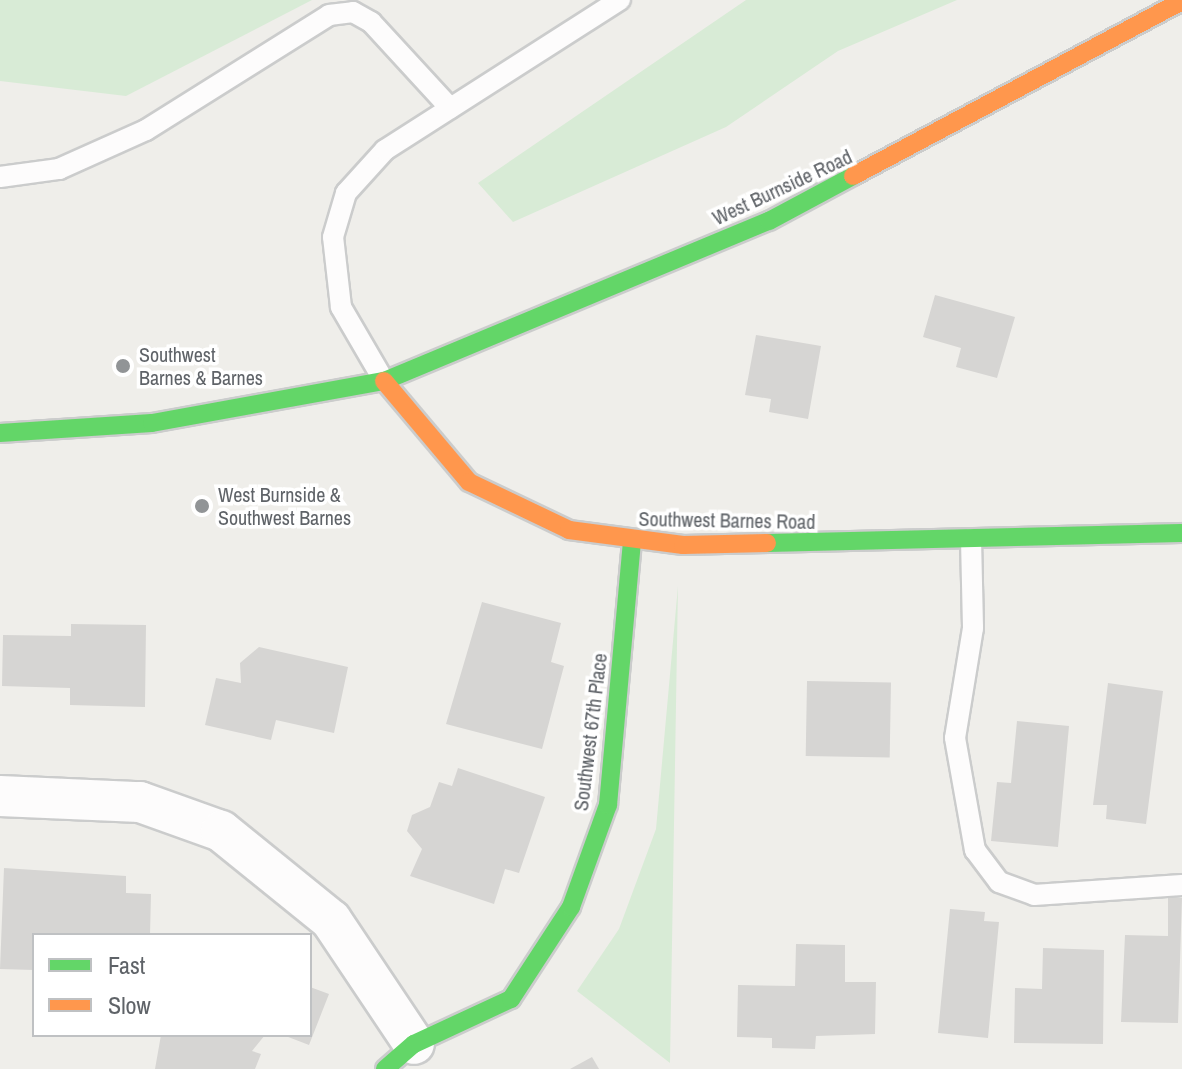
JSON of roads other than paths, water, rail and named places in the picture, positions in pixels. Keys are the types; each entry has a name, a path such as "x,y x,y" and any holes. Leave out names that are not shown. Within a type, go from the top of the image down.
{"street":[{"name":"West Burnside Road","path":"384,381 769,221 1182,1"},
{"path":"0,433 152,423 384,381"},
{"name":"Southwest Barnes Road","path":"384,381 469,482 532,517 632,542 971,539 1182,533"},
{"name":"Southwest 67th Place","path":"399,1057 511,999 571,907 608,805 632,542"},
{"path":"0,796 140,802 221,831 331,920 399,1057"}],"lane":[{"path":"384,381 341,307 332,265 337,215 346,193 385,150 620,0"},
{"path":"0,177 59,169 146,130 329,15 353,12 371,22 450,108"},
{"path":"971,539 973,628 955,738 975,850 999,882 1034,895 1182,885"}],"place":[{"name":"Southwest Barnes & Barnes","path":"123,366"},
{"name":"West Burnside & Southwest Barnes","path":"202,506"}]}
